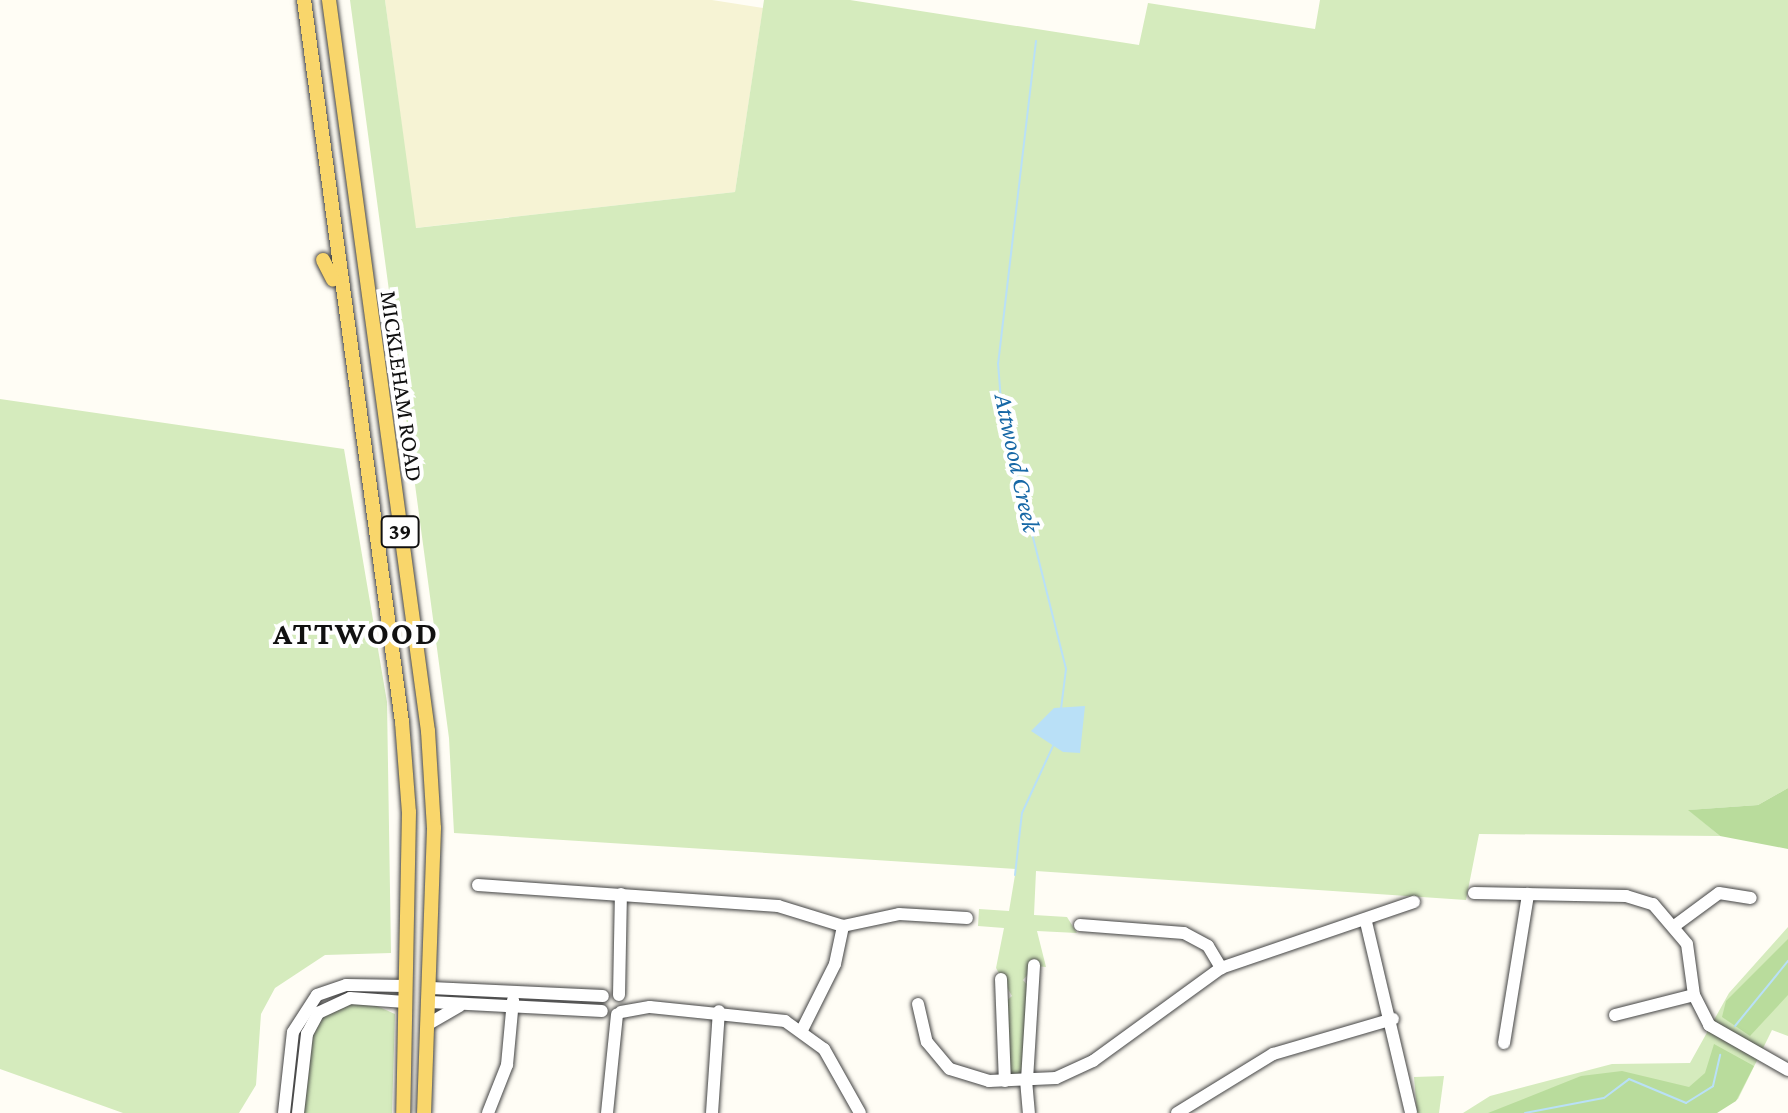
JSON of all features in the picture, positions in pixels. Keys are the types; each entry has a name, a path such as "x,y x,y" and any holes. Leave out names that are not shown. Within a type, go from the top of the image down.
{"main road":[{"name":"MICKLEHAM ROAD","path":"304,0 332,256 341,294 402,722 406,994 403,1113"},
{"name":"MICKLEHAM ROAD","path":"328,1 428,731 430,1023 424,1113"},
{"path":"332,256 363,257"},
{"path":"406,994 430,995"}],"street":[{"path":"478,885 778,906 843,926 899,914 967,918"},
{"path":"1474,893 1640,899 1677,924 1694,995 1717,1034 1788,1070"},
{"path":"1677,924 1719,893 1751,898"},
{"path":"607,1113 621,894"},
{"path":"1504,1043 1528,894"},
{"path":"918,1004 923,1033 940,1062 975,1080 1026,1080 1081,1069 1221,968 1366,922 1414,902"},
{"path":"1366,922 1393,1019 1411,1113"},
{"path":"1080,925 1184,933 1208,946 1221,968"},
{"path":"802,1030 835,964 843,926"},
{"path":"1029,1113 1026,1080 1034,965"},
{"path":"1001,979 1005,1081"},
{"path":"284,1113 293,1032 317,995 338,986 406,994"},
{"path":"298,1113 307,1034 318,1013 350,998 406,994"},
{"path":"430,995 613,1004 771,1017 802,1030 834,1063 860,1113"},
{"path":"430,995 466,1004 513,999"},
{"path":"1615,1015 1694,995"},
{"path":"488,1113 507,1065 513,999"},
{"path":"430,1023 466,1004"},
{"path":"712,1113 719,1011"},
{"path":"1177,1113 1273,1054 1393,1019"}],"shaded area":[{"path":"385,0 712,0 763,8 735,192 415,228"}],"green space":[{"path":"350,0 385,0 416,228 735,192 764,0 850,0 1139,45 1148,3 1315,29 1320,0 1788,0 1788,788 1758,805 1689,810 1720,836 1479,834 1466,900 1036,871 1034,915 1067,917 1077,933 1037,931 1046,967 1035,966 1023,980 1029,987 1023,1077 1009,1078 1004,1003 1012,996 996,968 1004,928 978,926 979,909 1009,911 1016,869 454,833 449,738"},
{"path":"0,399 344,449 387,702 391,953 325,955 275,988 261,1014 256,1085 239,1113 123,1113 0,1069"},
{"path":"1788,788 1788,849 1720,836 1688,810 1758,805"},
{"path":"1788,927 1788,1036 1772,1030 1738,1099 1715,1113 1463,1113 1490,1096 1612,1064 1690,1063 1729,993"},
{"path":"1788,939 1788,995 1750,1036 1722,1017 1726,1001"},
{"path":"340,1003 370,1003 395,1014 392,1113 304,1113 313,1036 319,1020"},
{"path":"1714,1044 1754,1066 1736,1101 1717,1113 1488,1113 1581,1076 1622,1071 1689,1087 1705,1073"},
{"path":"1444,1076 1439,1113 1417,1113 1414,1077"}],"water":[{"path":"1085,706 1080,753 1063,752 1031,731 1054,708"}],"waterway":[{"name":"Attwood Creek","path":"1036,41 998,363 1002,414 1066,669 1061,709"},
{"name":"Attwood Creek","path":"1015,875 1022,813 1053,746"},
{"name":"Attwood Creek","path":"1735,1026 1788,961"},
{"name":"Attwood Creek","path":"1525,1113 1604,1098 1629,1079 1686,1103 1713,1086 1720,1055"}],"district":[{"name":"ATTWOOD","path":"356,633"}]}
